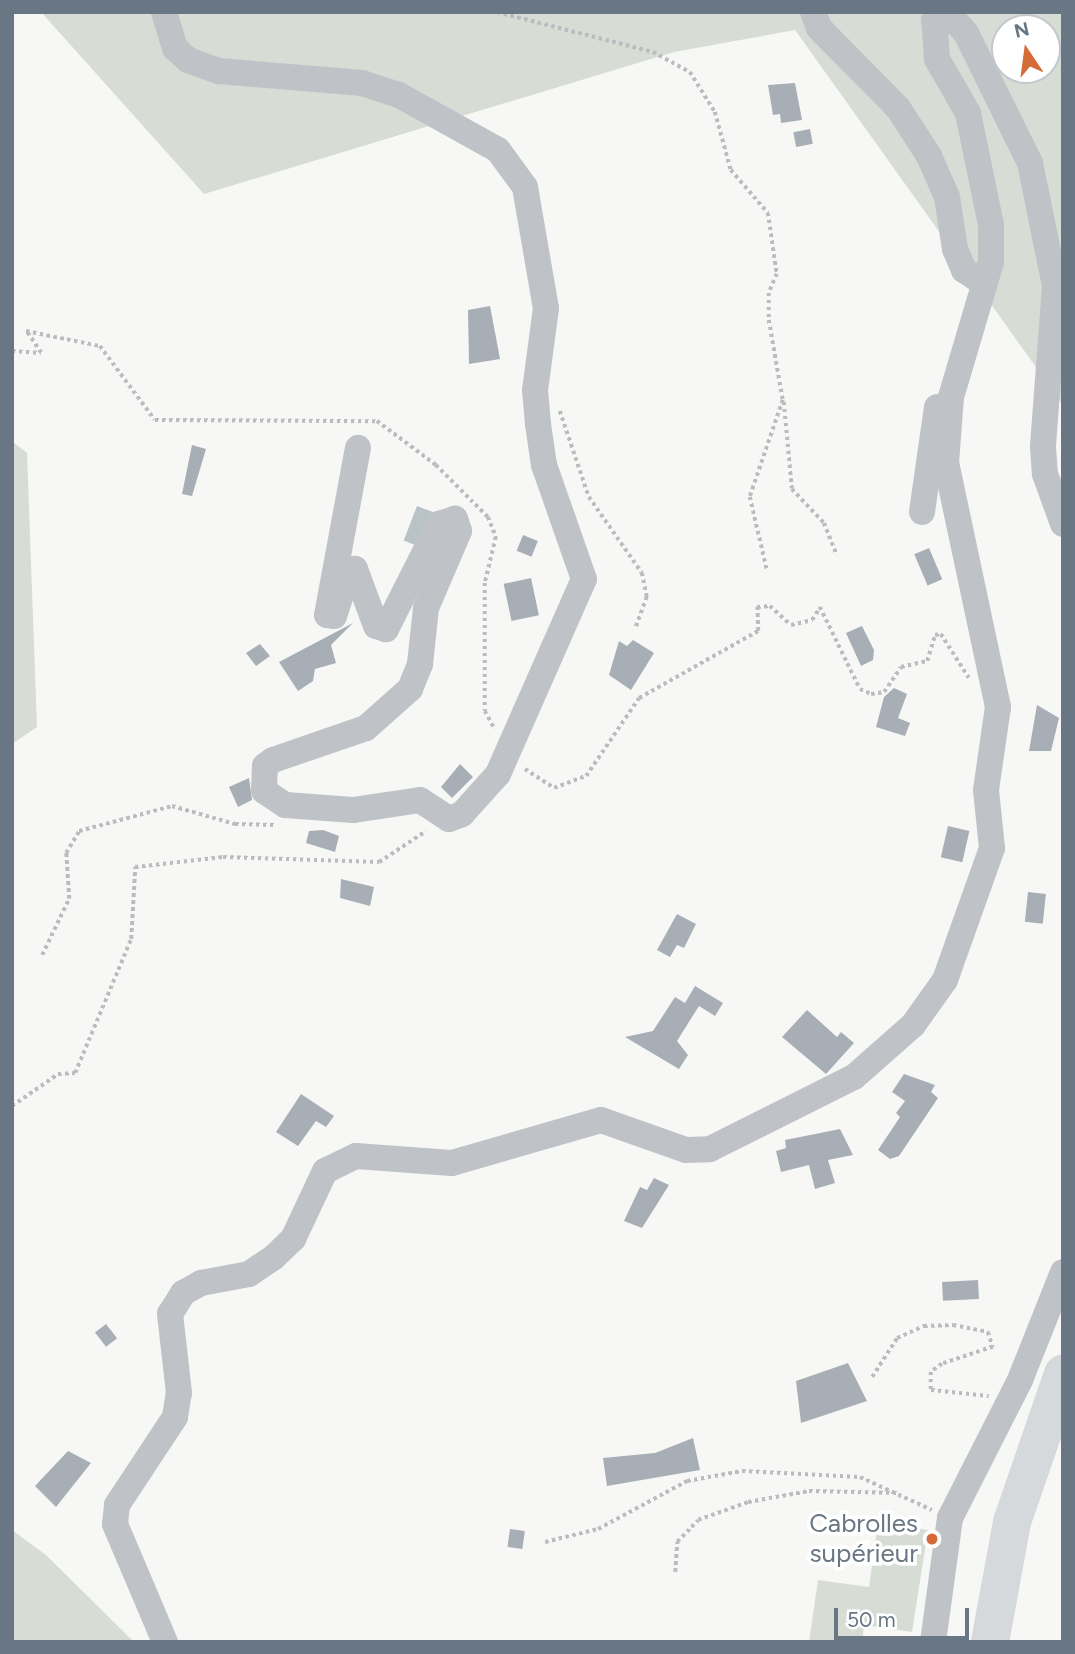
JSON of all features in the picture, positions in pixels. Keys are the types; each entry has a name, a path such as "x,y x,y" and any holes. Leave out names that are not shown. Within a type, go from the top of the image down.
{"highway":[{"path":"990,1642 1012,1522 1063,1374"},
{"path":"1017,1642 1034,1544 1063,1444"}],"street":[{"path":"164,12 175,48 188,60 219,71 362,83 399,95 498,150 525,187 546,308 535,390 544,465 584,579 485,792 462,814 441,818 420,800 353,810 285,805 264,791 265,766 273,760 366,727 410,688 420,664 426,608 459,531 455,519 439,524 386,629 376,626 355,569 348,573 334,616 327,615 358,448"},
{"path":"813,12 819,28 868,70 917,136 947,197 964,270 985,285"},
{"path":"165,1642 115,1524 117,1505 175,1417 179,1393 170,1314 183,1293 201,1283 249,1274 273,1258 293,1239 325,1171 356,1156 452,1163 601,1120 675,1148 710,1149 855,1077 913,1025 946,980 992,848 986,790 998,707 993,663 946,463 951,397 985,285 991,225 978,147 968,113 932,41 934,20 944,18 966,33 1030,163 1055,286 1043,447 1045,474 1063,524"},
{"path":"922,512 927,445 940,400 951,397"},
{"path":"933,1642 950,1518 1012,1399 1063,1272"}],"path":[{"path":"497,12 653,52 697,82 715,112 731,170 768,213 777,274 769,293 769,320 783,400 792,489 824,523 837,555"},
{"path":"12,351 41,353 26,331 100,346 155,420 377,421 436,465 488,517 496,537 485,583 485,710 509,743 554,788 586,776 639,698 758,631 757,607 770,606 791,625 812,620 820,607 860,689 870,694 884,692 901,667 927,661 935,635 941,634 979,689"},
{"path":"767,570 750,497 783,400"},
{"path":"559,405 589,496 642,573 647,597 636,627"},
{"path":"42,954 69,899 66,853 79,831 172,806 235,824 285,824"},
{"path":"12,1106 58,1074 75,1073 131,939 135,867 223,857 379,862 441,818"},
{"path":"872,1377 897,1338 924,1326 953,1325 988,1332 993,1347 942,1364 931,1372 931,1390 1012,1399"},
{"path":"545,1542 598,1529 687,1481 742,1471 860,1478 902,1493 950,1518"},
{"path":"675,1572 677,1542 698,1520 748,1502 809,1491 902,1493"}],"shaded area":[{"path":"41,12 1063,12 1063,405 795,30 674,52 204,194"},
{"path":"12,441 27,453 37,727 12,744"},
{"path":"417,506 433,512 420,547 404,541"},
{"path":"878,1523 928,1530 912,1632 864,1625 863,1636 898,1642 809,1642 818,1580 869,1587"},
{"path":"12,1530 46,1555 134,1642 12,1642"}],"building":[{"path":"795,83 802,120 781,123 780,114 773,115 768,85"},
{"path":"810,129 813,144 796,147 793,132"},
{"path":"490,306 500,359 469,364 468,310"},
{"path":"192,445 206,449 192,496 182,494"},
{"path":"523,535 538,541 531,557 517,551"},
{"path":"929,548 942,579 928,586 914,554"},
{"path":"531,578 539,615 512,621 504,584"},
{"path":"353,623 331,645 336,663 315,669 313,681 298,691 279,662"},
{"path":"862,626 874,650 873,660 861,666 846,633"},
{"path":"633,640 654,653 631,690 609,675 619,641 627,646"},
{"path":"260,644 270,656 256,666 246,653"},
{"path":"894,688 907,694 898,718 910,723 905,736 876,727 884,697"},
{"path":"1037,705 1059,718 1051,751 1029,751"},
{"path":"460,764 473,777 452,798 441,787"},
{"path":"249,778 252,800 238,807 229,787"},
{"path":"948,826 969,831 962,862 941,857"},
{"path":"323,830 339,836 335,852 306,843 309,831"},
{"path":"341,879 374,887 370,906 340,898"},
{"path":"1028,892 1046,894 1043,924 1025,922"},
{"path":"677,914 696,924 684,948 677,945 670,957 657,950"},
{"path":"695,986 723,1003 715,1016 699,1006 677,1041 688,1055 679,1069 625,1037 653,1031 675,997 685,1003"},
{"path":"807,1010 837,1037 841,1032 854,1043 826,1074 782,1037"},
{"path":"904,1074 935,1085 931,1092 938,1098 899,1156 890,1159 878,1150 900,1117 896,1113 905,1101 892,1092"},
{"path":"301,1094 334,1116 326,1127 316,1121 298,1146 276,1132"},
{"path":"840,1129 853,1155 828,1160 835,1183 815,1189 809,1165 781,1172 776,1151 786,1148 785,1140"},
{"path":"654,1178 669,1185 642,1228 624,1221 640,1187 647,1190"},
{"path":"978,1280 979,1299 943,1301 942,1282"},
{"path":"106,1324 117,1338 106,1347 95,1333"},
{"path":"848,1363 867,1401 801,1423 796,1381"},
{"path":"693,1438 700,1470 607,1486 603,1458 655,1453"},
{"path":"68,1451 91,1463 56,1507 35,1486"},
{"path":"510,1529 525,1531 522,1549 507,1547"}],"place":[{"name":"Cabrolles supérieur","path":"932,1539"}]}
